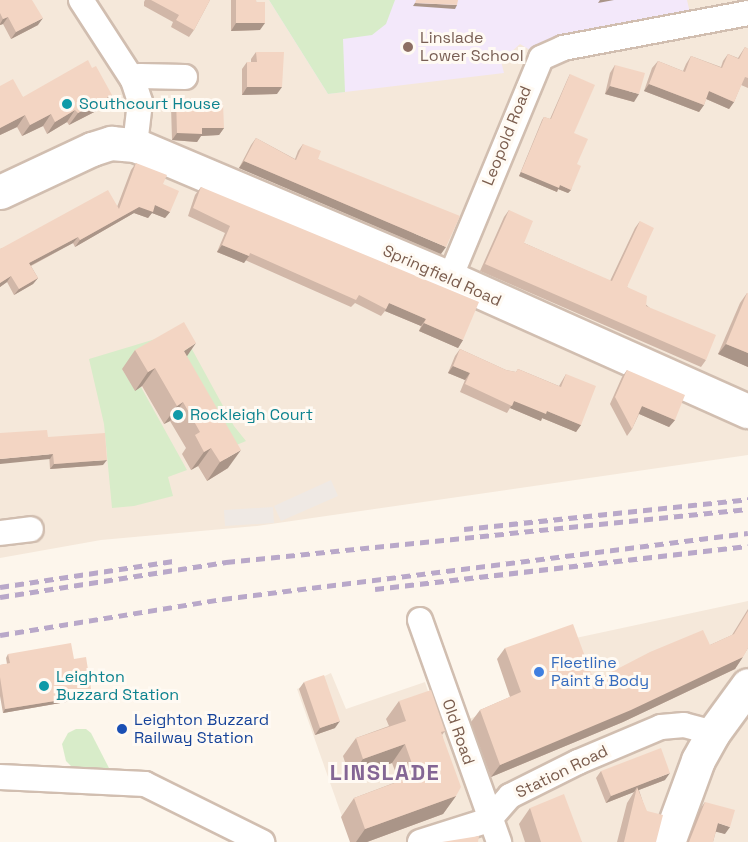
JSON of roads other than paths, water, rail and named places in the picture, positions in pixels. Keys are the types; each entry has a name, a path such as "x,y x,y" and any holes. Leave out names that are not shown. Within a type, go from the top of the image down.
{"street":[{"path":"0,192 92,149 111,143 135,145 140,102 133,80 81,0"},
{"name":"Leopold Road","path":"450,278 541,58 563,48 748,13"},
{"path":"133,80 140,76 185,76"},
{"name":"Springfield Road","path":"135,145 450,278 748,411"},
{"path":"0,533 31,529"},
{"name":"Old Road","path":"420,620 487,831 499,842"},
{"path":"668,842 698,760 713,732 748,686"},
{"name":"Station Road","path":"487,831 510,796 578,762 661,727 684,725 713,732"},
{"path":"0,777 145,784 262,842"},
{"path":"420,842 487,831"}],"railway":[{"path":"464,529 748,499"},
{"path":"0,597 226,562 748,509"},
{"path":"0,635 223,599 748,533"},
{"path":"375,589 748,546"},
{"path":"0,587 175,561"}],"place":[{"name":"Linslade Lower School","path":"408,47"},
{"name":"Southcourt House","path":"67,104"},
{"name":"Rockleigh Court","path":"178,415"},
{"name":"Fleetline Paint & Body","path":"539,672"},
{"name":"Leighton Buzzard Station","path":"44,686"},
{"name":"Leighton Buzzard Railway Station","path":"122,729"}],"district":[{"name":"LINSLADE","path":"385,773"}]}
